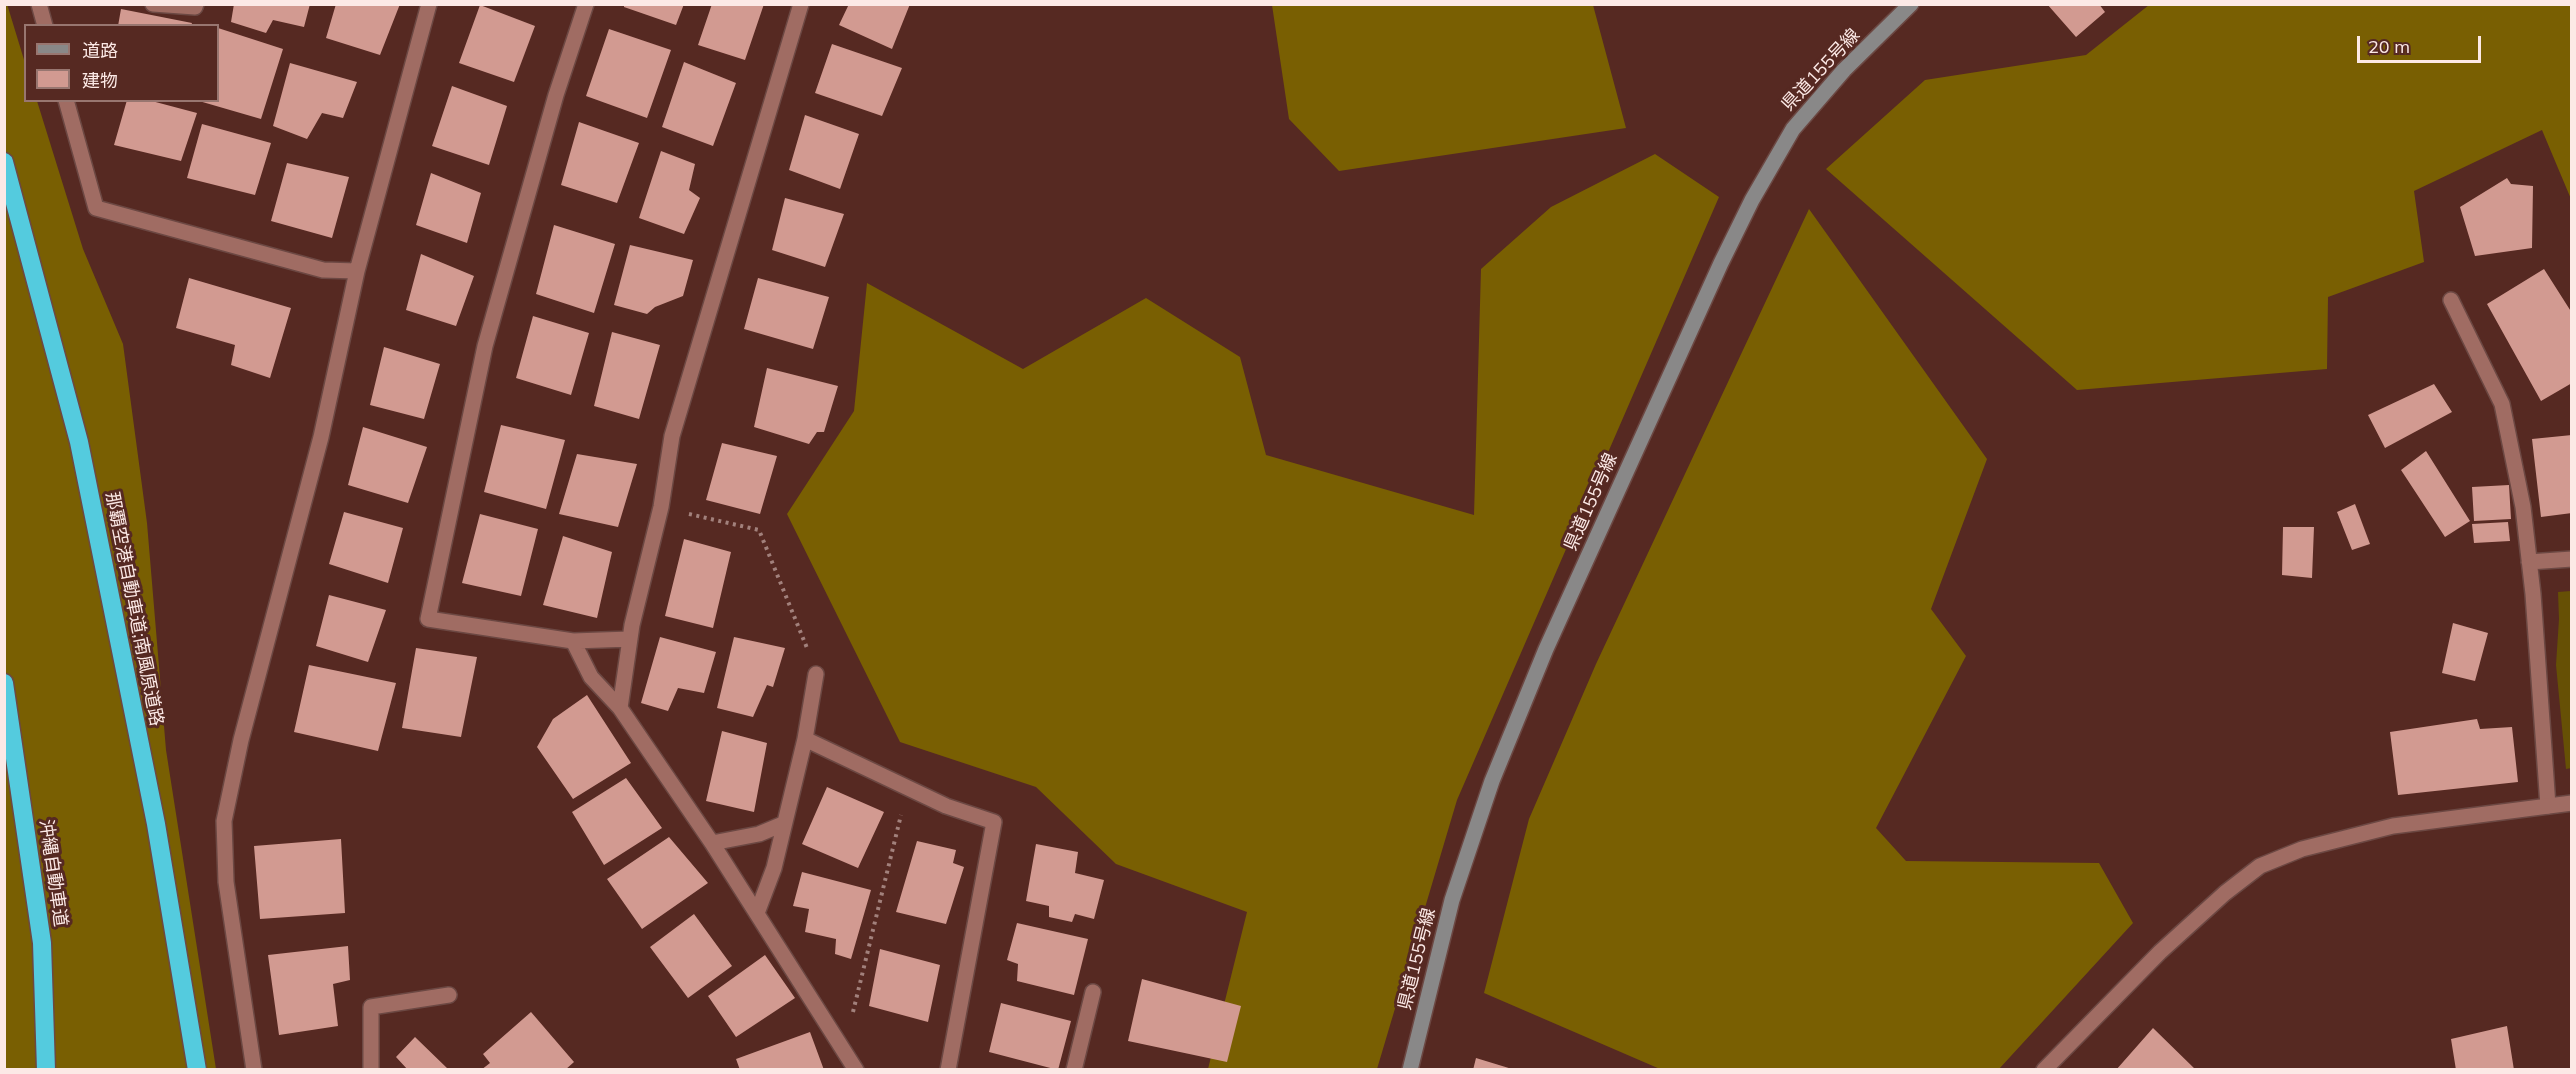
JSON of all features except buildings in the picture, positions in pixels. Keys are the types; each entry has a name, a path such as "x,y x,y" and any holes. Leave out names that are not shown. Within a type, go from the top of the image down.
{"highway":[{"name":"那覇空港自動車道;南風原道路","path":"4,162 79,442 156,824 197,1070"},
{"name":"沖縄自動車道","path":"4,683 42,944 46,1070"}],"main road":[{"name":"県道155号線","path":"1410,1070 1452,900 1492,781 1546,649 1721,263 1752,200 1793,129 1844,70 1911,4"}],"street":[{"path":"39,4 44,24"},
{"path":"153,4 195,7 196,4"},
{"path":"254,1070 226,882 224,821 244,729 321,437 357,271 429,4"},
{"path":"586,4 556,95 485,346 428,619 573,641 630,639"},
{"path":"620,708 630,639 661,507 672,436 801,4"},
{"path":"67,102 96,208 323,270 357,271"},
{"path":"2451,300 2502,404 2523,507 2548,806"},
{"path":"2529,562 2571,559"},
{"path":"573,641 591,677 620,708 712,843 856,1070"},
{"path":"757,913 774,868 805,739 816,674"},
{"path":"805,739 946,806 994,822 948,1070"},
{"path":"2044,1070 2160,952 2225,893 2260,866 2302,849 2393,826 2571,803"},
{"path":"712,843 759,834 783,824"},
{"path":"1074,1070 1093,992"},
{"path":"371,1070 371,1007 449,994"}],"path":[{"path":"661,507 759,530 816,674"},
{"path":"844,1051 908,788"}],"shaded area":[{"path":"7,4 24,60 24,102 37,102 83,249 123,344 147,523 166,750 216,1069 5,1070 4,5"},
{"path":"1272,5 1593,5 1626,128 1339,171 1289,119"},
{"path":"2149,5 2571,5 2571,199 2542,130 2414,191 2424,262 2328,297 2327,369 2077,390 1826,169 1925,80 2086,55"},
{"path":"1655,154 1719,197 1457,800 1377,1069 1208,1069 1247,912 1116,864 1036,787 900,742 787,514 854,411 867,283 1023,369 1146,298 1240,357 1266,455 1474,515 1481,269 1551,207"},
{"path":"1809,209 1987,459 1931,609 1966,656 1876,828 1906,861 2099,863 2133,923 1999,1069 1660,1069 1484,993 1529,819 1596,664"},
{"path":"2571,591 2572,768 2566,769 2556,665 2558,592"}]}
